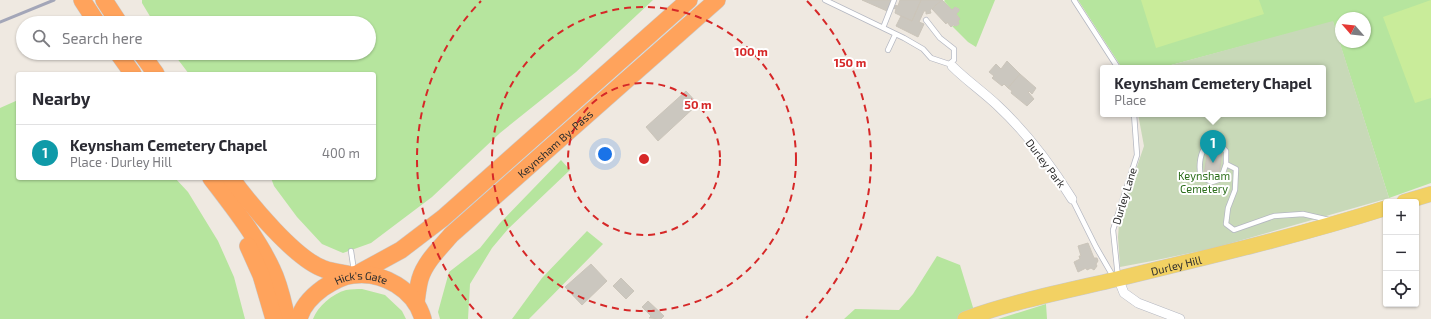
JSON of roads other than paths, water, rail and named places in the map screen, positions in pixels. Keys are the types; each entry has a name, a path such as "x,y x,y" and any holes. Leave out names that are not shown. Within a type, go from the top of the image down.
{"highway":[{"path":"82,0 92,16"},
{"name":"Keynsham By-Pass","path":"354,274 401,250 443,218 690,0"},
{"name":"Keynsham By-Pass","path":"416,303 421,278 428,262 451,235 718,0"},
{"path":"123,60 132,72"},
{"path":"146,60 155,72"},
{"path":"211,180 249,247 261,275 274,319"},
{"path":"212,180 242,219 266,257 273,270 287,319"},
{"path":"232,180 242,193 296,252 323,269 354,274"},
{"name":"Hick's Gate","path":"299,319 307,303 314,294 337,279 354,274 380,277 393,282 416,303 423,319"}],"main road":[{"path":"1414,199 1431,194"},
{"name":"Durley Hill","path":"965,319 991,309 1028,299 1117,279 1338,223 1383,209"}],"street":[{"name":"Durley Park","path":"951,65 996,104 1019,128 1062,183 1072,199"},
{"path":"1117,279 1124,293 1138,303 1180,319"}],"lane":[{"path":"825,0 904,38 932,58 951,65 954,60 954,49 940,38 926,20"},
{"path":"883,28 894,0"},
{"path":"1074,0 1116,65"},
{"path":"888,50 895,35"},
{"name":"Durley Lane","path":"1117,279 1113,230 1137,156 1134,117"},
{"path":"1214,143 1220,144 1226,151 1226,164 1221,179 1212,182 1201,177 1199,169 1202,152 1207,145 1214,143"},
{"path":"1226,164 1236,169 1235,190 1228,208 1226,224 1234,230 1274,216 1303,214 1338,223"},
{"name":"Durley Park","path":"1072,199 1096,247 1117,279"},
{"path":"351,251 354,274"}],"railway":[{"path":"0,22 54,0"}],"place":[{"name":"Keynsham Cemetery Chapel","path":"1213,163"}],"park label":[{"name":"Keynsham Cemetery","path":"1204,181"}]}
